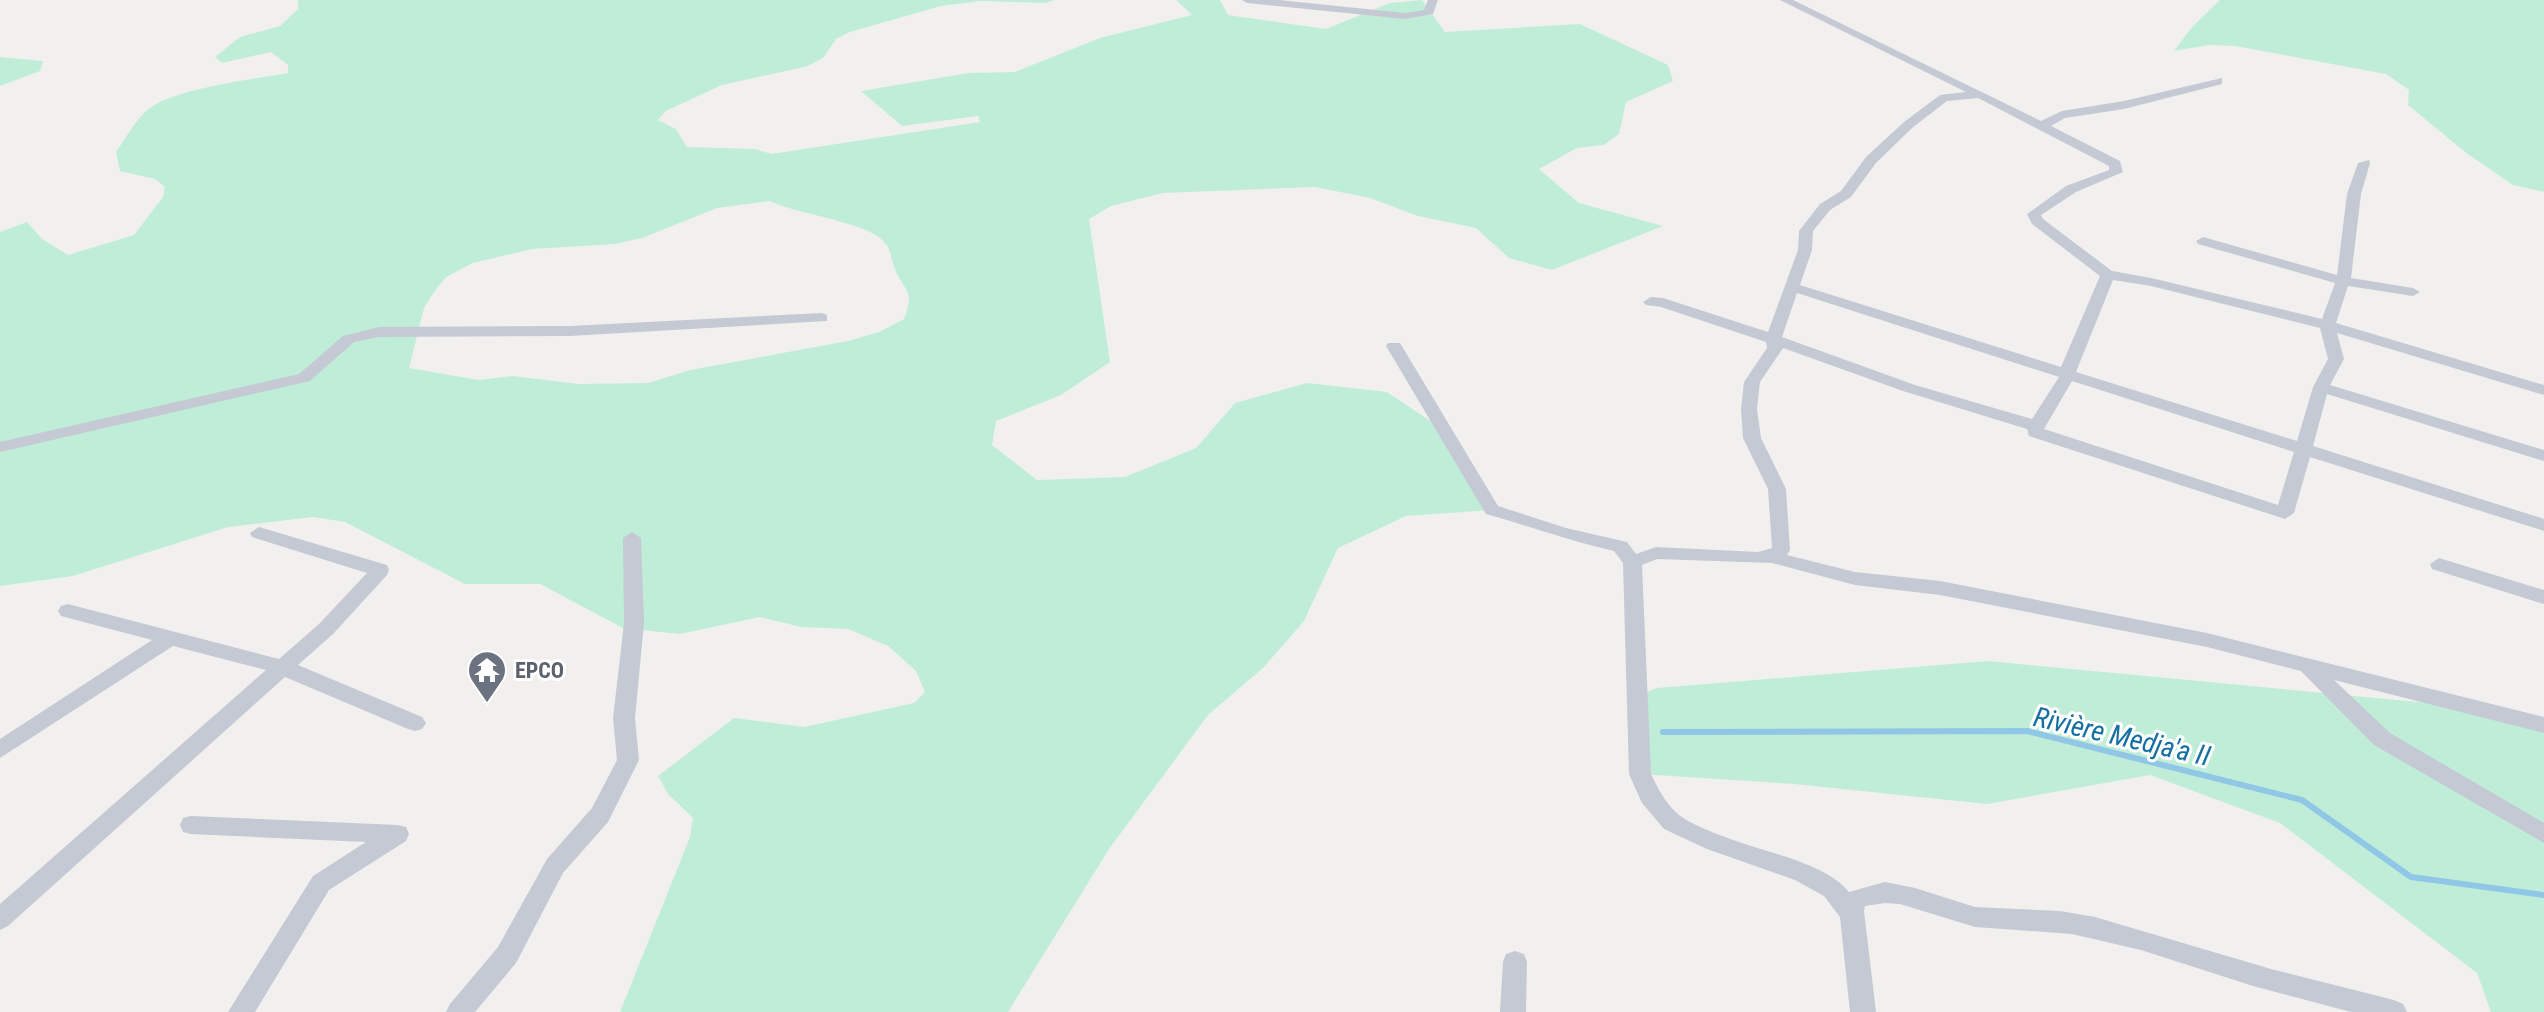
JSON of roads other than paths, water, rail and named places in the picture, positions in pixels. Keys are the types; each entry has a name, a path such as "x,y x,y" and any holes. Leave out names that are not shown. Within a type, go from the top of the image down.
{"street":[{"path":"1247,0 1405,16 1429,12 1433,0"},
{"path":"1785,0 2043,125 2115,164 2116,172 2071,189 2034,214 2037,221 2095,262 2108,275 2151,282 2327,325 2544,390"},
{"path":"2043,125 2062,115 2124,105 2218,81"},
{"path":"1772,557 1781,550 1777,489 1752,438 1749,409 1752,382 1775,348 1773,339 1805,250 1806,231 1825,207 1846,194 1871,160 1908,125 1944,98 1980,94"},
{"path":"2108,275 2067,376 2035,432 2285,513 2321,387 2336,359 2327,325 2343,281 2354,194 2364,163"},
{"path":"2203,241 2343,281 2413,292"},
{"path":"1792,287 2544,525"},
{"path":"1651,302 1663,303 1773,339 1909,388 2036,426"},
{"path":"0,447 304,378 349,339 379,332 570,331 822,318"},
{"path":"1394,346 1492,510 1562,533 1620,546 1632,562 1640,774 1650,797 1672,822 1715,842 1803,873 1832,889 1851,912"},
{"path":"2321,387 2544,456"},
{"path":"0,919 326,629 380,570 259,533"},
{"path":"459,1012 507,955 555,866 600,815 628,760 624,718 634,623 632,538"},
{"path":"1632,562 1656,553 1772,557 1870,580 1940,588 2130,623 2544,725"},
{"path":"2439,564 2544,597"},
{"path":"68,611 282,667 415,723"},
{"path":"0,750 170,638"},
{"path":"2309,668 2382,739 2544,834"},
{"path":"191,825 398,834 321,883 241,1012"},
{"path":"1863,1012 1862,982 1851,912 1854,900 1881,891 1907,894 1976,918 2068,922 2112,931 2253,975 2394,1012"},
{"path":"1513,1012 1515,962"}],"waterway":[{"name":"Rivière Medja'a II","path":"1663,732 2027,731 2302,800 2411,877 2544,895"}],"place":[{"name":"EPCO","path":"487,704"}]}
